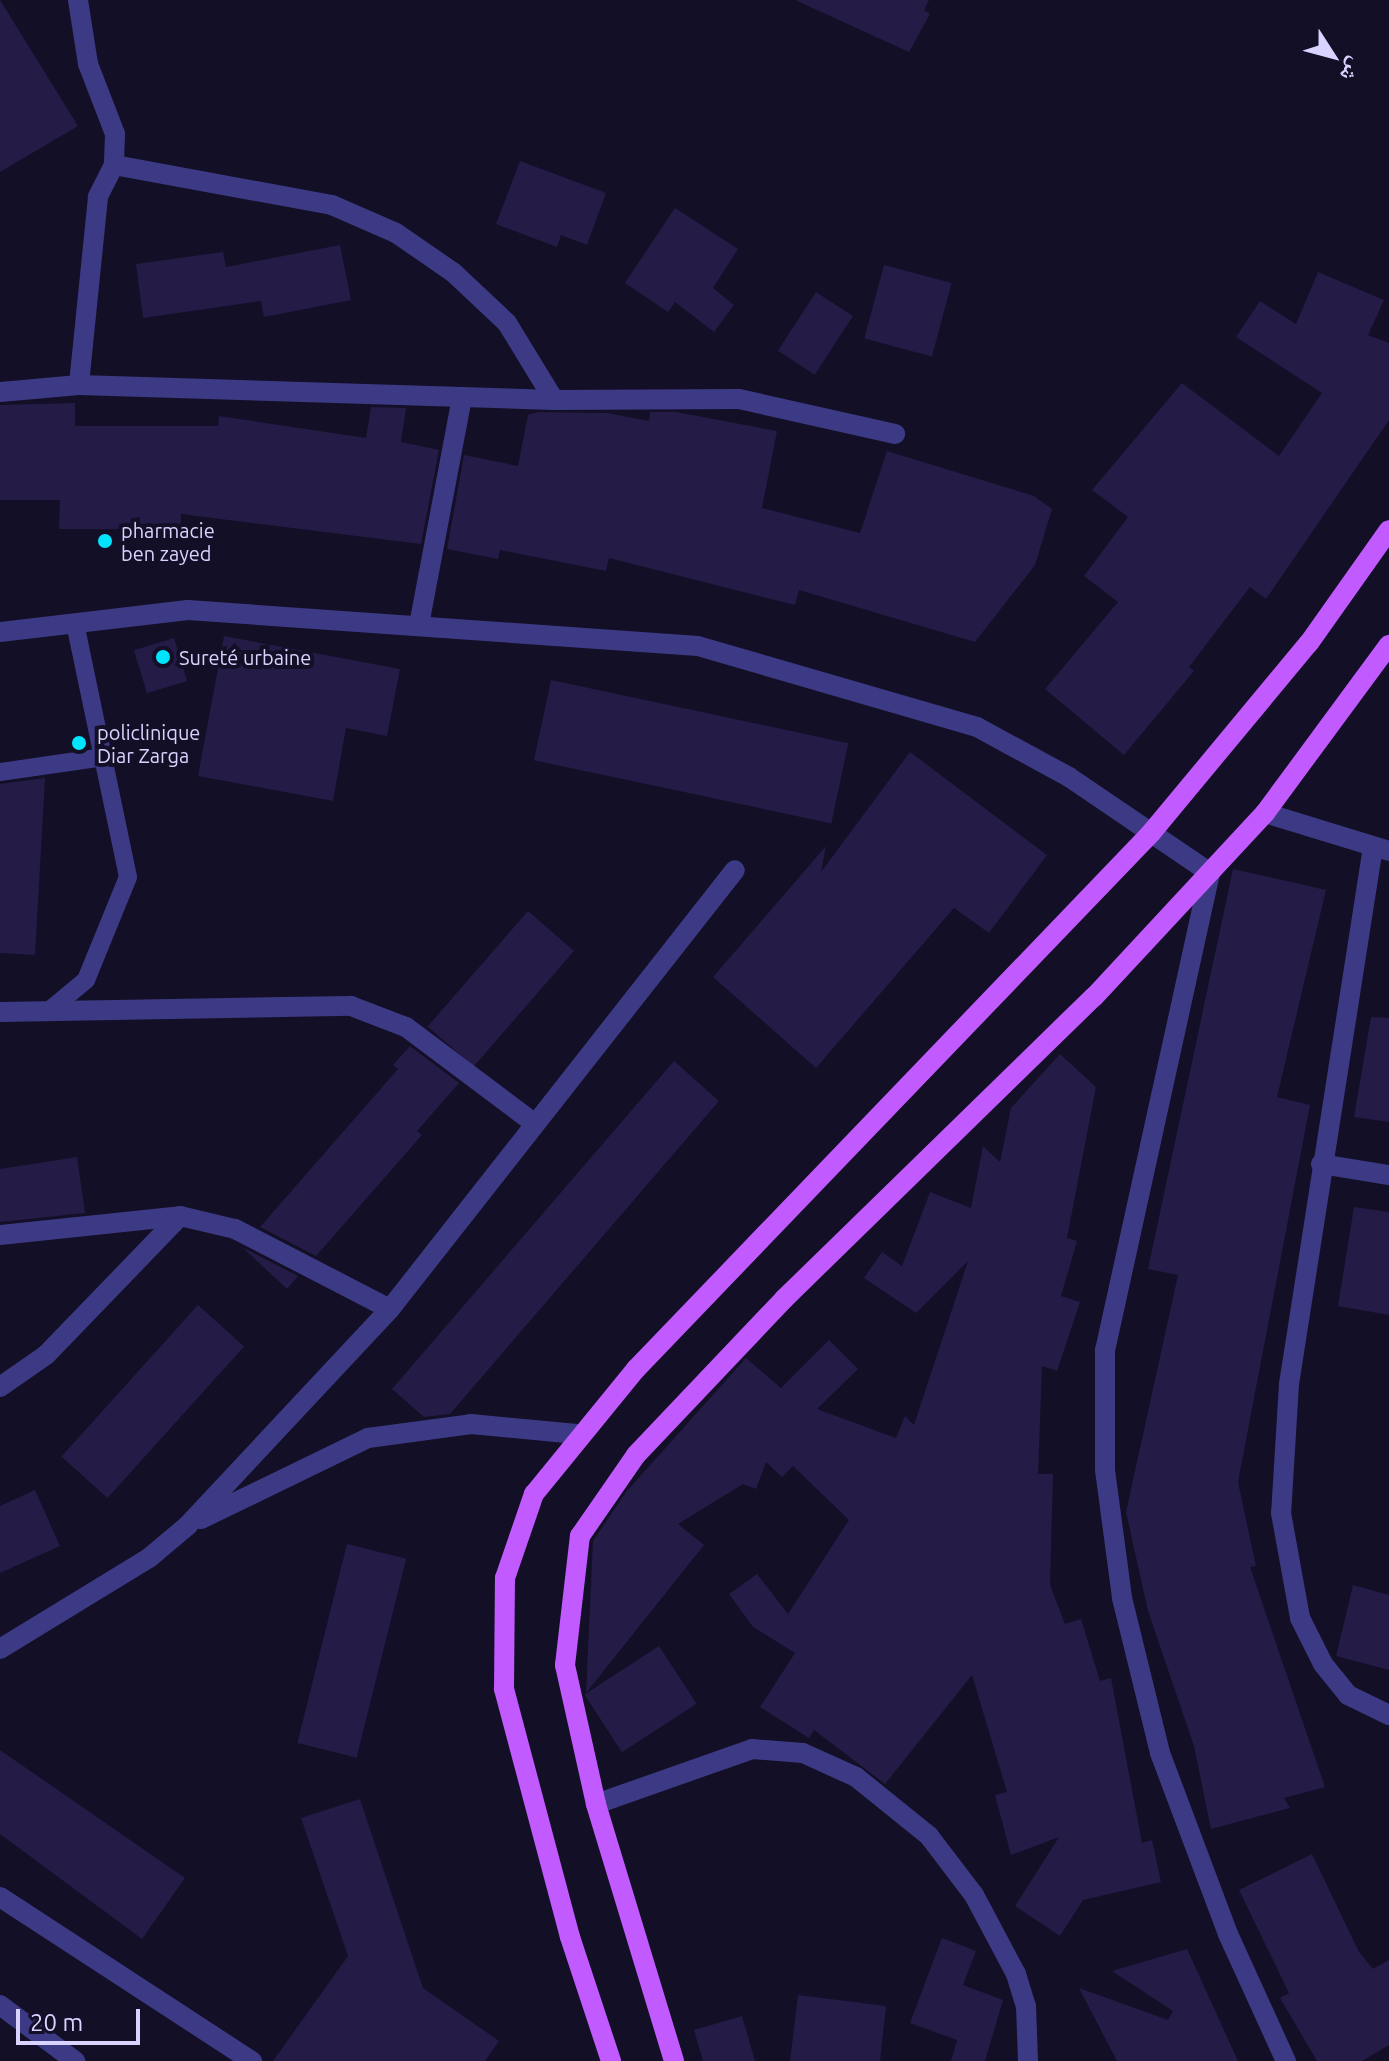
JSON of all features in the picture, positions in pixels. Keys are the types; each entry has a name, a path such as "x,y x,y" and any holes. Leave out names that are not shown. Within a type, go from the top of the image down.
{"main road":[{"path":"611,2061 570,1937 503,1663 505,1578 534,1494 577,1434 1151,833 1309,643 1389,530"},
{"path":"674,2061 596,1804 565,1665 580,1536 636,1455 784,1299 1094,997 1265,813 1389,645"}],"street":[{"path":"78,0 88,64 115,134 114,165 98,197 79,385"},
{"path":"114,165 332,205 396,233 454,273 507,323 554,400"},
{"path":"0,392 79,385 554,400 739,399 895,434"},
{"path":"419,625 462,397"},
{"path":"0,632 188,610 698,646 977,727 1151,833 1210,873 1105,1349 1105,1470 1125,1613 1160,1753 1228,1934 1286,2061"},
{"path":"1265,813 1381,849 1321,1164 1289,1384 1281,1513 1300,1618 1323,1664 1348,1695 1389,1715"},
{"path":"0,1649 149,1558 187,1526 390,1309 735,870"},
{"path":"0,1012 351,1006 406,1027 535,1124"},
{"path":"1321,1164 1389,1175"},
{"path":"0,1235 180,1216 235,1229 390,1309"},
{"path":"0,1387 46,1355 180,1216"},
{"path":"187,1526 368,1438 471,1424 577,1434"},
{"path":"596,1804 752,1749 803,1753 856,1777 929,1836 974,1895 1019,1985 1028,2061"},
{"path":"0,1897 252,2061"},
{"path":"0,2005 75,2061"}],"lane":[{"path":"50,1010 86,980 128,877 75,624"},
{"path":"0,772 104,757"}],"building":[{"path":"0,0 78,126 0,172"},
{"path":"795,0 929,0 924,10 930,14 909,52"},
{"path":"520,161 606,193 587,245 561,235 557,247 496,224"},
{"path":"675,208 738,249 713,288 734,305 714,332 675,302 668,312 625,283"},
{"path":"340,245 351,300 264,317 261,301 143,318 136,264 223,252 226,267"},
{"path":"884,265 952,283 932,357 864,338"},
{"path":"1318,272 1384,300 1368,335 1389,343 1389,420 1266,599 1250,587 1189,667 1194,671 1124,755 1045,689 1118,602 1084,576 1128,517 1092,490 1182,383 1279,456 1322,393 1236,337 1260,301 1296,324"},
{"path":"816,292 853,316 815,375 778,351"},
{"path":"75,403 75,426 218,426 219,416 366,438 371,407 406,408 401,442 439,450 421,544 181,514 181,529 59,529 60,500 0,500 0,405"},
{"path":"538,412 607,413 649,421 650,412 676,412 777,431 762,508 860,533 887,451 1034,496 1052,509 1035,565 975,642 799,590 795,605 609,558 606,571 500,550 498,559 447,549 464,455 518,466 528,415"},
{"path":"224,636 400,669 387,736 346,728 333,801 198,776"},
{"path":"174,638 187,681 147,693 134,650"},
{"path":"551,680 848,743 831,823 534,760"},
{"path":"910,752 1047,855 989,933 954,908 816,1068 713,977 826,846 821,872"},
{"path":"45,778 35,955 0,953 0,784"},
{"path":"1233,869 1326,890 1277,1097 1310,1105 1238,1482 1256,1566 1250,1567 1325,1787 1284,1798 1290,1808 1211,1829 1194,1746 1148,1611 1126,1512 1178,1275 1148,1269"},
{"path":"528,911 574,951 474,1066 428,1026"},
{"path":"1371,1017 1389,1018 1389,1122 1354,1117"},
{"path":"410,1046 459,1083 417,1131 422,1135 316,1256 260,1227 398,1069 393,1065"},
{"path":"1060,1054 1096,1087 1067,1238 1077,1241 1061,1296 1080,1302 1057,1371 1042,1366 1038,1474 1053,1474 1050,1585 1065,1624 1081,1619 1100,1681 1111,1678 1142,1843 1152,1840 1161,1882 1083,1900 1060,1936 1015,1906 1059,1837 1011,1855 995,1795 1007,1792 972,1675 885,1784 814,1730 809,1738 760,1707 795,1653 753,1627 729,1594 757,1574 788,1614 849,1520 793,1466 782,1477 766,1462 756,1489 743,1484 678,1524 704,1545 586,1693 593,1541 626,1492 746,1358 781,1388 829,1340 858,1369 817,1409 896,1438 905,1416 914,1425 968,1261 916,1313 864,1278 882,1252 902,1266 930,1192 971,1208 983,1146 1000,1162 1011,1108"},
{"path":"674,1061 719,1101 450,1414 424,1417 392,1389"},
{"path":"77,1157 85,1213 0,1222 0,1169"},
{"path":"1354,1207 1389,1212 1389,1315 1338,1306"},
{"path":"242,1247 298,1276 287,1289"},
{"path":"198,1305 244,1346 108,1498 61,1457"},
{"path":"35,1490 60,1546 0,1573 0,1506"},
{"path":"347,1544 406,1559 357,1758 297,1743"},
{"path":"1353,1585 1389,1595 1389,1670 1336,1656"},
{"path":"659,1646 697,1704 622,1752 584,1694"},
{"path":"0,1750 185,1878 142,1939 0,1834"},
{"path":"360,1799 423,1988 499,2041 485,2061 273,2061 348,1956 301,1818"},
{"path":"1312,1854 1359,1952 1373,1969 1389,1960 1389,2045 1362,2061 1317,2061 1280,1998 1289,1993 1239,1890"},
{"path":"942,1938 976,1951 963,1985 1003,2000 985,2061 951,2061 957,2040 910,2023"},
{"path":"1187,1949 1238,2061 1117,2061 1079,1988 1168,2020 1173,2011 1112,1971"},
{"path":"798,1995 886,2006 880,2061 790,2061"},
{"path":"742,2016 755,2061 703,2061 694,2030"}],"place":[{"name":"pharmacie ben zayed","path":"105,541"},
{"name":"Sureté urbaine","path":"163,657"},
{"name":"policlinique Diar Zarga","path":"79,743"}]}
